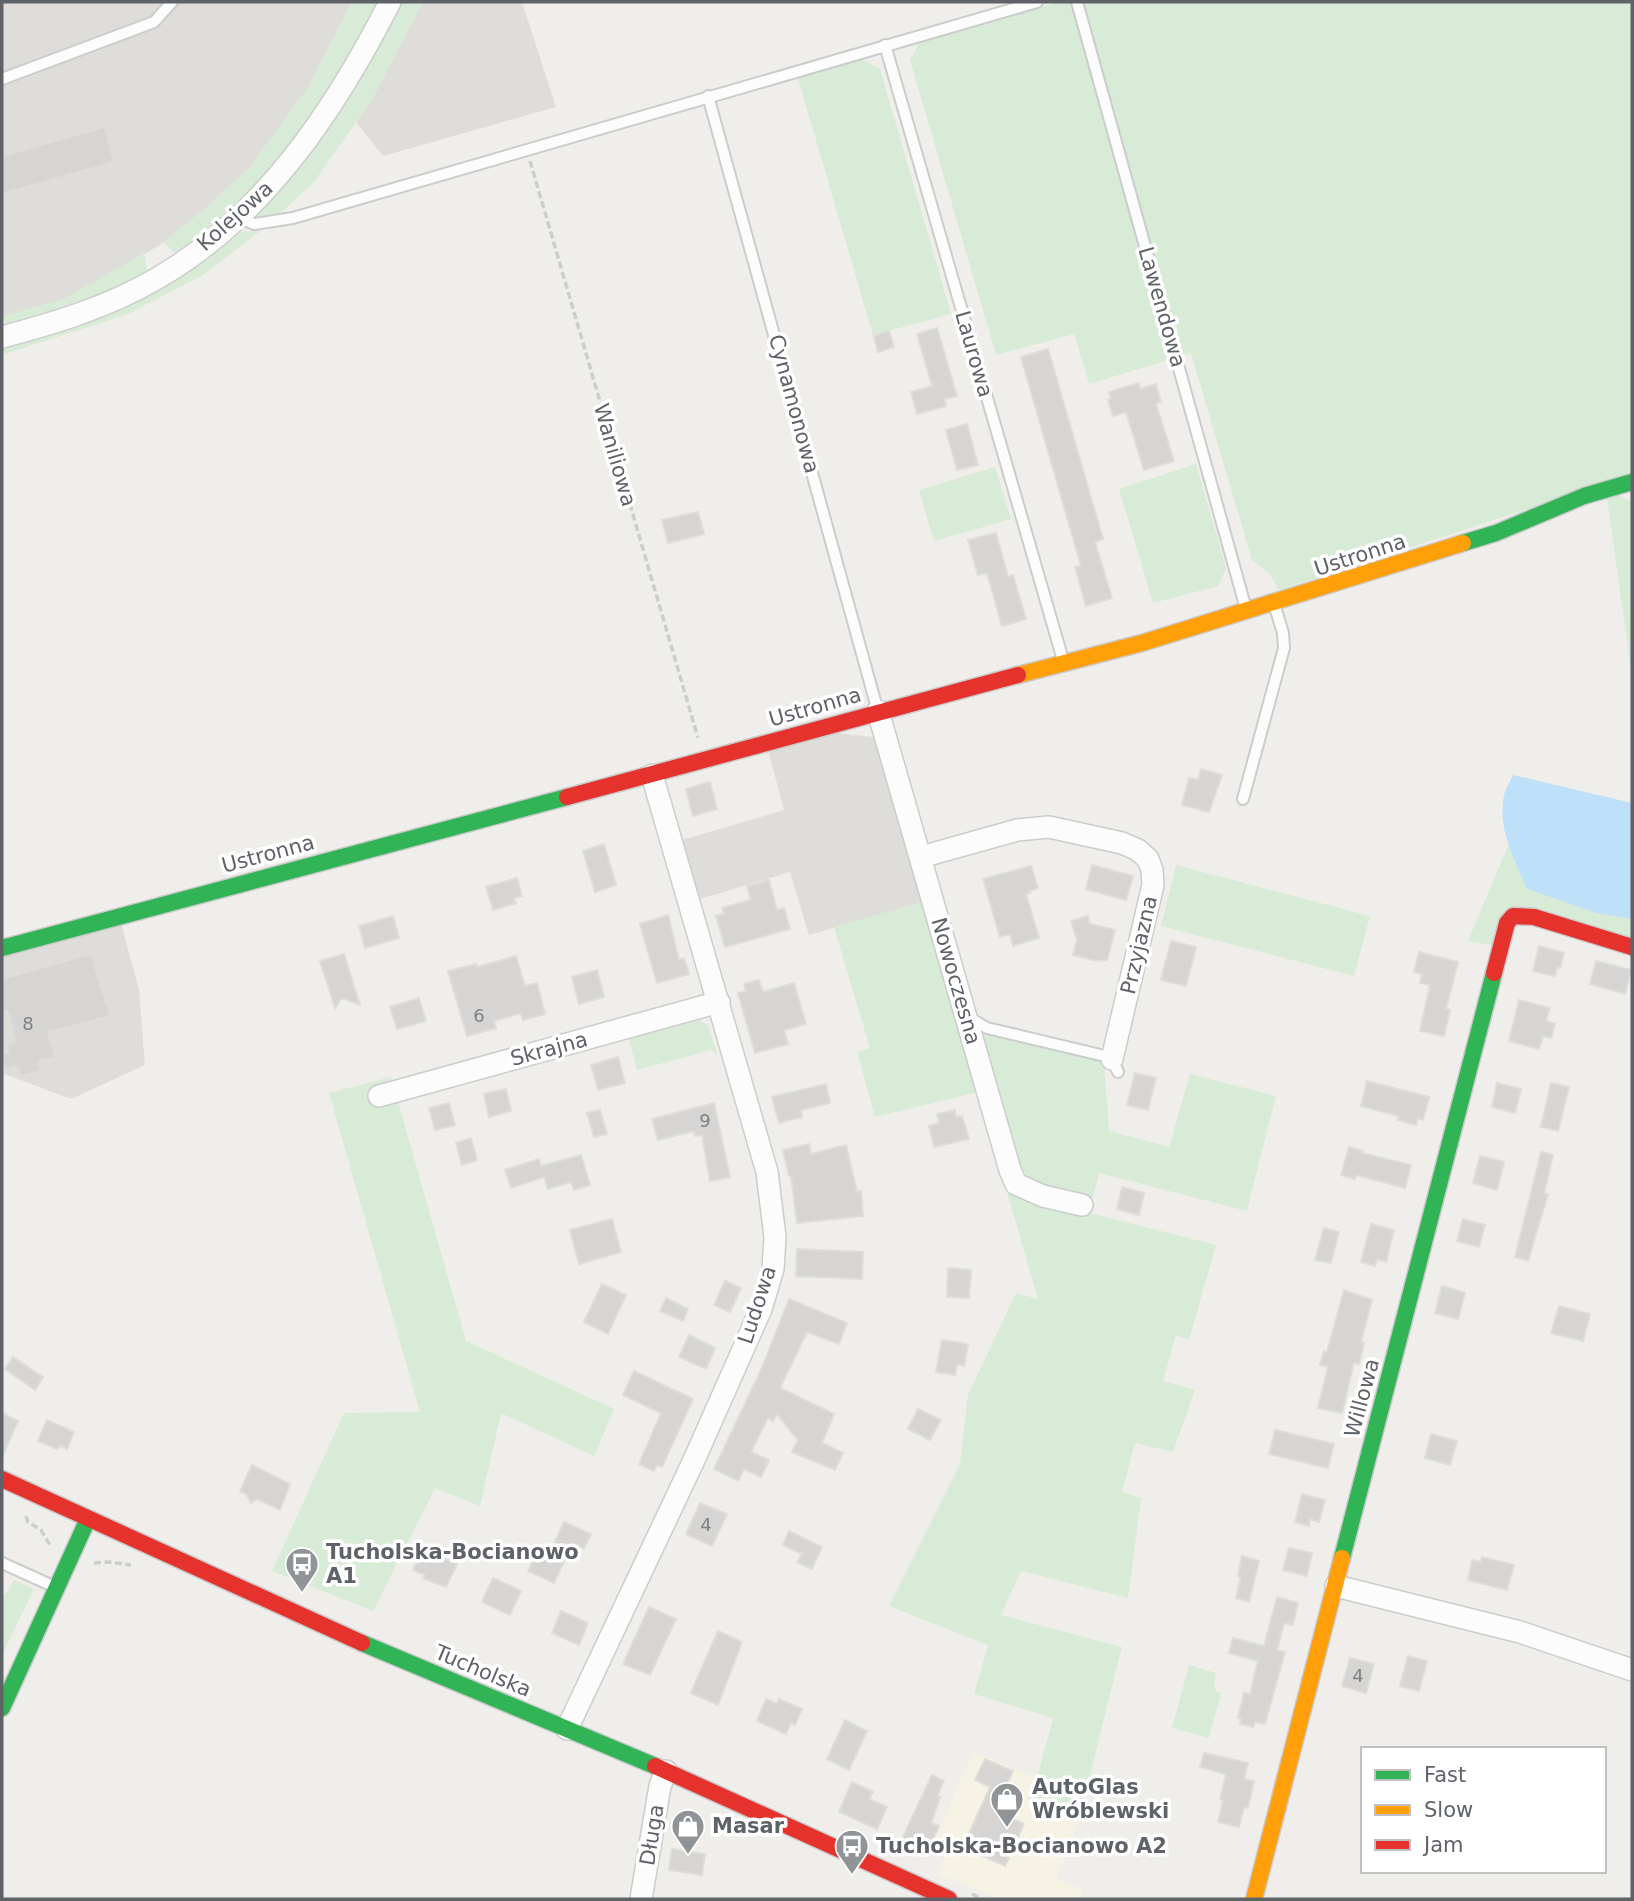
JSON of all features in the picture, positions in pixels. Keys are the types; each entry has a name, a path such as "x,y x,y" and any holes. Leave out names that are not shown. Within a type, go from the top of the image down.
{"street":[{"name":"Kolejowa","path":"2,337 102,306 157,279 225,230 306,144 345,85 390,2"},
{"name":"Ustronna","path":"2,948 410,837 652,775 878,711 1142,643 1496,533 1584,496 1632,482"},
{"name":"Nowoczesna","path":"878,711 1010,1170 1016,1184 1043,1196 1082,1205"},
{"name":"Ludowa","path":"567,1729 694,1460 761,1309 773,1269 775,1237 767,1172 652,775"},
{"name":"Przyjazna","path":"921,857 1017,830 1049,827 1122,843 1138,850 1148,859 1153,885 1115,1065"},
{"name":"Willowa","path":"1254,1899 1507,923 1513,916 1534,917 1632,947"},
{"name":"Skrajna","path":"379,1096 719,1002"},
{"name":"Tucholska","path":"2,1479 352,1639 666,1771 949,1899"},
{"path":"2,1708 88,1519"},
{"path":"1336,1586 1520,1632 1632,1670"},
{"name":"Długa","path":"641,1899 660,1786 666,1771"}],"lane":[{"path":"2,79 154,22 172,2"},
{"path":"238,217 254,224 293,218 1037,2"},
{"name":"Lawendowa","path":"1077,2 1247,612"},
{"name":"Laurowa","path":"886,45 1063,663"},
{"name":"Cynamonowa","path":"708,96 878,711"},
{"path":"1243,799 1284,648 1283,632 1273,604"},
{"path":"966,1016 987,1028 1115,1065"},
{"path":"2,1563 57,1588"}],"path":[{"name":"Waniliowa","path":"526,149 704,760"},
{"path":"85,1564 109,1562 131,1565"}],"shaded area":[{"path":"2,2 352,2 307,89 250,167 206,208 160,245 64,299 2,317"},
{"path":"423,2 522,2 556,107 383,156 356,122 371,101"},
{"path":"835,733 874,737 922,902 809,935 790,872 700,899 682,840 784,810 768,750"},
{"path":"121,923 139,990 145,1065 71,1099 2,1073 2,957"},
{"name":"AutoGlas Wróblewski","path":"973,1752 1037,1778 1028,1800 1079,1820 1056,1878 1083,1889 1079,1899 999,1899 937,1874 946,1854 931,1848"}],"green space":[{"path":"352,2 381,2 312,119 239,205 174,253 163,242 206,208 250,167 307,89"},
{"path":"398,2 423,2 371,101 313,183 276,217 258,216 257,212"},
{"path":"1059,2 1632,2 1632,475 1279,590 1269,573 1252,560 1191,353 1089,384 1074,334 996,355 910,60 920,42"},
{"path":"860,58 880,69 951,314 873,335 797,75"},
{"path":"245,231 260,231 203,275 128,314 2,355 2,347 129,305 186,273 231,236"},
{"path":"144,253 147,273 92,297 7,326 3,316 64,299"},
{"path":"1196,464 1226,568 1218,586 1153,603 1119,489"},
{"path":"995,467 1011,519 934,541 919,490"},
{"path":"1619,495 1632,503 1632,676 1607,498"},
{"path":"1508,846 1527,889 1596,913 1632,919 1632,941 1529,908 1491,945 1468,941"},
{"path":"1176,865 1370,916 1354,976 1161,926"},
{"path":"922,902 978,1092 875,1117 857,1052 870,1048 834,927"},
{"path":"700,1020 708,1026 717,1053 711,1050 637,1070 629,1039"},
{"path":"978,1033 1104,1062 1109,1131 1169,1147 1190,1074 1276,1096 1247,1211 1099,1173 1091,1203 1039,1188 1027,1176 1008,1138"},
{"path":"391,1077 466,1341 614,1409 594,1456 501,1413 480,1506 435,1488 373,1611 272,1571 344,1413 420,1412 329,1093"},
{"path":"1007,1192 1216,1245 1189,1340 1176,1335 1163,1381 1195,1390 1173,1452 1135,1443 1122,1492 1141,1498 1128,1598 1021,1571 1001,1615 1122,1647 1079,1820 1028,1800 1037,1778 1053,1718 974,1694 988,1645 889,1606 960,1464 968,1395 1016,1293 1038,1299"},
{"path":"14,1580 34,1589 2,1655 2,1593 6,1594"},
{"path":"1189,1665 1216,1673 1216,1691 1221,1693 1209,1738 1172,1728"}],"water":[{"path":"1513,775 1632,803 1632,919 1596,913 1527,889 1508,844 1503,820 1505,793"}],"building":[{"path":"105,127 114,162 2,194 2,156"},
{"path":"937,328 957,396 945,399 946,406 917,414 911,392 932,386 917,334"},
{"path":"889,331 894,347 878,352 874,336"},
{"path":"1048,349 1103,539 1095,542 1112,598 1086,606 1075,567 1081,566 1021,357"},
{"path":"1139,383 1140,389 1156,384 1161,402 1156,404 1174,461 1144,470 1126,412 1113,416 1108,400 1111,399 1109,392"},
{"path":"967,424 978,465 957,470 946,430"},
{"path":"698,512 704,534 668,543 662,520"},
{"path":"996,533 1008,577 1013,575 1026,619 1002,626 987,573 978,575 968,540"},
{"path":"1201,769 1222,775 1209,812 1182,805 1189,778 1198,780"},
{"path":"710,782 717,809 693,816 686,789"},
{"path":"604,844 616,885 595,892 583,851"},
{"path":"1092,865 1133,876 1126,900 1086,889"},
{"path":"1031,866 1038,888 1026,894 1039,938 1013,946 1010,934 1000,937 983,879"},
{"path":"517,878 522,896 514,898 516,903 493,910 486,887"},
{"path":"769,880 777,910 784,908 790,929 725,947 716,916 724,914 722,908 751,900 747,886"},
{"path":"668,915 679,960 684,958 689,974 657,983 640,924"},
{"path":"393,916 399,938 365,948 359,926"},
{"path":"1088,916 1090,924 1115,930 1107,960 1097,961 1073,955 1077,940 1071,921"},
{"path":"1171,941 1196,947 1186,986 1161,980"},
{"path":"1539,946 1564,953 1555,976 1533,971"},
{"path":"1419,952 1458,962 1446,1009 1450,1010 1444,1036 1420,1031 1430,985 1420,983 1422,974 1414,972"},
{"path":"91,954 110,1016 48,1032 55,1057 38,1061 41,1071 21,1076 18,1066 6,1070 2,1054 9,1052 7,1045 16,1042 8,1011 2,1013 2,979"},
{"path":"344,954 360,1005 342,998 335,1008 320,961"},
{"path":"516,956 525,986 537,983 545,1014 523,1020 521,1013 494,1021 496,1028 467,1036 448,971 476,964 477,967"},
{"path":"1596,961 1631,970 1625,994 1590,984"},
{"path":"597,970 604,997 579,1004 572,977"},
{"path":"759,980 763,992 794,983 806,1024 784,1030 788,1044 755,1053 738,993 746,991 744,984"},
{"path":"419,998 426,1021 397,1029 390,1007"},
{"path":"1519,1000 1550,1008 1546,1021 1555,1024 1551,1038 1543,1036 1539,1049 1509,1041"},
{"path":"618,1057 625,1083 598,1090 591,1065"},
{"path":"1135,1073 1156,1078 1148,1110 1127,1105"},
{"path":"1367,1081 1429,1097 1423,1120 1418,1118 1416,1125 1398,1120 1399,1116 1361,1106"},
{"path":"1497,1083 1521,1089 1515,1113 1492,1107"},
{"path":"1551,1083 1569,1087 1558,1131 1541,1127"},
{"path":"826,1084 830,1103 801,1110 802,1117 779,1123 772,1097"},
{"path":"506,1089 511,1111 489,1117 484,1094"},
{"path":"449,1103 455,1125 435,1130 429,1108"},
{"path":"714,1103 730,1177 710,1181 702,1135 695,1136 694,1131 658,1140 652,1119"},
{"path":"600,1110 607,1134 594,1137 587,1113"},
{"path":"955,1110 956,1117 962,1116 969,1139 934,1147 929,1126 939,1123 937,1114"},
{"path":"471,1138 477,1160 462,1165 456,1143"},
{"path":"809,1144 811,1154 846,1145 857,1192 861,1191 863,1216 797,1223 791,1176 783,1150"},
{"path":"1349,1147 1363,1151 1362,1153 1411,1165 1405,1188 1356,1175 1355,1179 1341,1175"},
{"path":"1541,1152 1553,1155 1544,1194 1548,1194 1528,1261 1515,1257"},
{"path":"581,1155 590,1185 574,1190 571,1182 548,1189 544,1177 511,1188 505,1170 539,1159 541,1166"},
{"path":"1480,1156 1504,1162 1497,1190 1473,1183"},
{"path":"1122,1187 1144,1193 1139,1215 1117,1209"},
{"path":"612,1219 621,1252 579,1264 570,1230"},
{"path":"1463,1219 1485,1225 1479,1247 1457,1241"},
{"path":"1371,1224 1394,1230 1386,1262 1377,1259 1375,1266 1361,1262"},
{"path":"1324,1228 1339,1232 1331,1263 1315,1260"},
{"path":"797,1249 863,1252 862,1279 796,1276"},
{"path":"948,1268 971,1270 969,1298 947,1297"},
{"path":"725,1281 741,1288 730,1312 714,1305"},
{"path":"602,1284 626,1295 608,1334 584,1322"},
{"path":"1442,1286 1465,1293 1458,1319 1435,1313"},
{"path":"1344,1290 1372,1300 1361,1342 1364,1343 1359,1364 1354,1363 1342,1413 1318,1408 1328,1367 1320,1365 1324,1351 1327,1352"},
{"path":"666,1298 688,1309 683,1321 660,1311"},
{"path":"789,1299 847,1323 839,1344 807,1332 780,1388 834,1414 822,1443 843,1453 835,1470 792,1452 798,1440 777,1414 773,1421 768,1418 751,1452 769,1460 761,1477 744,1469 738,1481 714,1469 762,1368"},
{"path":"1559,1306 1590,1314 1583,1341 1551,1333"},
{"path":"689,1335 715,1348 706,1369 679,1357"},
{"path":"942,1340 968,1344 964,1366 957,1364 955,1375 936,1372"},
{"path":"13,1357 43,1377 35,1390 5,1369"},
{"path":"634,1371 693,1399 662,1467 657,1465 654,1471 639,1464 661,1413 623,1395"},
{"path":"918,1409 941,1420 930,1440 908,1429"},
{"path":"2,1413 18,1421 2,1457"},
{"path":"47,1420 74,1432 67,1449 61,1446 57,1449 38,1441"},
{"path":"1275,1430 1334,1444 1328,1468 1269,1454"},
{"path":"1431,1434 1457,1441 1450,1465 1425,1458"},
{"path":"252,1465 290,1484 280,1510 257,1499 251,1503 246,1494 240,1491"},
{"path":"1302,1494 1325,1500 1319,1522 1310,1519 1309,1526 1295,1522"},
{"path":"700,1503 727,1514 712,1546 686,1534"},
{"path":"564,1522 591,1534 584,1549 573,1543 554,1583 528,1571 536,1554 547,1559"},
{"path":"789,1531 822,1547 812,1569 797,1562 802,1554 783,1545"},
{"path":"423,1548 457,1564 446,1587 423,1578 425,1575 413,1570"},
{"path":"1289,1548 1312,1553 1307,1576 1283,1570"},
{"path":"1242,1556 1259,1561 1249,1602 1236,1598"},
{"path":"1482,1557 1514,1565 1507,1590 1468,1580 1472,1560 1481,1562"},
{"path":"493,1578 521,1591 510,1615 482,1602"},
{"path":"1277,1597 1298,1603 1293,1625 1284,1623 1277,1650 1285,1652 1265,1724 1255,1722 1253,1727 1240,1724 1241,1718 1238,1718 1244,1693 1250,1694 1258,1661 1229,1653 1233,1638 1264,1646"},
{"path":"649,1607 676,1619 650,1675 623,1664"},
{"path":"561,1611 588,1623 579,1645 552,1633"},
{"path":"718,1631 742,1642 718,1705 691,1693"},
{"path":"1408,1656 1427,1661 1419,1691 1400,1686"},
{"path":"1350,1658 1374,1664 1366,1693 1342,1686"},
{"path":"766,1699 777,1704 779,1699 802,1709 795,1725 791,1723 786,1734 757,1721"},
{"path":"845,1720 867,1731 849,1770 827,1759"},
{"path":"1204,1753 1248,1763 1244,1779 1254,1781 1248,1808 1244,1807 1239,1827 1218,1822 1226,1774 1200,1767"},
{"path":"985,1759 1013,1771 995,1811 1024,1824 1005,1866 963,1847 990,1787 975,1780"},
{"path":"932,1775 944,1781 937,1796 940,1797 931,1823 939,1826 929,1849 918,1845 917,1848 901,1841"},
{"path":"852,1782 873,1792 869,1799 887,1807 877,1829 839,1812"},
{"path":"672,1849 705,1854 702,1875 669,1870"}],"traffic: fast":[{"path":"1463,543 1496,533 1584,496 1632,482"},
{"path":"2,948 567,797"},
{"path":"1342,1558 1494,973"},
{"path":"2,1708 88,1519"},
{"path":"362,1643 655,1766"}],"traffic: slow":[{"path":"1018,675 1142,643 1463,543"},
{"path":"1254,1899 1342,1558"}],"traffic: jam":[{"path":"567,797 1018,675"},
{"path":"1494,973 1507,923 1513,916 1534,917 1632,947"},
{"path":"2,1479 362,1643"},
{"path":"655,1766 949,1899"}],"place":[{"name":"Tucholska-Bocianowo A1","path":"302,1594"},
{"name":"AutoGlas Wróblewski","path":"1007,1829"},
{"name":"Masar","path":"688,1856"},
{"name":"Tucholska-Bocianowo A2","path":"852,1876"}]}
